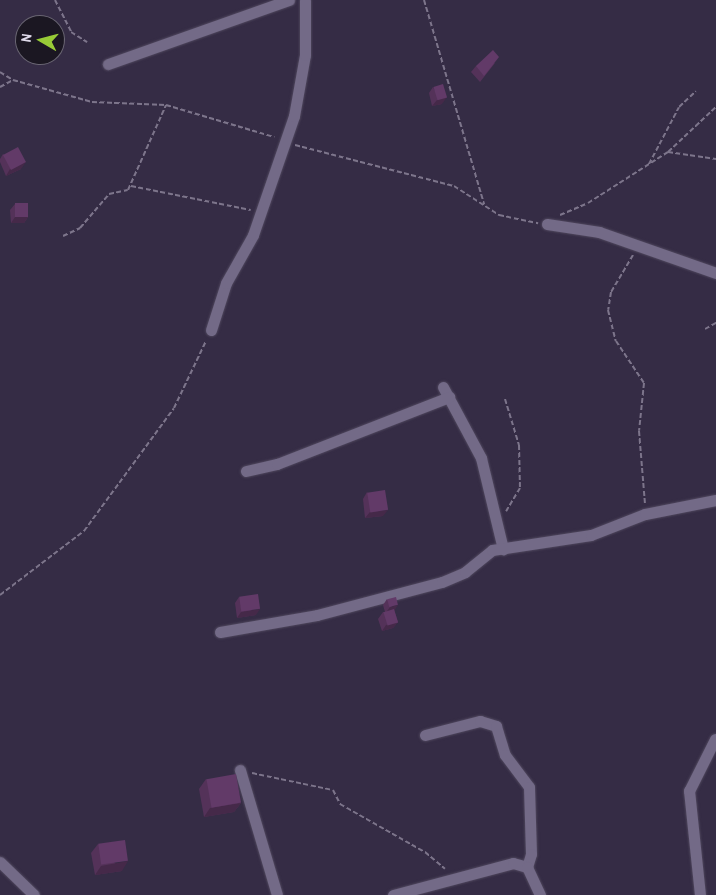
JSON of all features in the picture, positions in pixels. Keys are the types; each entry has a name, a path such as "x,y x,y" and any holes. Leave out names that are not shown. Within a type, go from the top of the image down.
{"street":[{"path":"108,64 289,0"},
{"path":"211,330 226,283 253,235 286,141 302,74 305,0"},
{"path":"547,224 640,244 716,273"},
{"path":"442,386 481,458 503,549"},
{"path":"246,471 277,464 449,397"},
{"path":"220,632 317,615 442,582 466,572 487,553 592,535 645,514 716,500"},
{"path":"425,735 480,720 496,726 505,755 529,787 532,854 526,867"},
{"path":"700,895 689,791 715,739"},
{"path":"240,770 277,895"},
{"path":"0,862 34,895"},
{"path":"393,895 452,876 508,864 526,867"},
{"path":"526,867 540,895"}],"path":[{"path":"55,0 71,32 87,42"},
{"path":"424,0 484,204"},
{"path":"0,72 13,80 92,102 166,105 226,120 286,141 454,186 499,215 547,224 668,152 716,106"},
{"path":"0,87 13,80"},
{"path":"649,164 679,108 696,91"},
{"path":"63,236 80,228 110,194 122,193 131,186 166,105"},
{"path":"668,152 716,158"},
{"path":"131,186 260,212"},
{"path":"640,244 611,292 608,310 616,341 644,383 639,431 645,514"},
{"path":"705,329 716,323"},
{"path":"0,594 84,531 174,408 211,330"},
{"path":"496,522 520,488 519,445 505,398"},
{"path":"240,770 333,790 340,804 425,852 452,876"}],"building":[{"path":"493,50 499,57 484,76 476,66"},
{"path":"443,84 447,97 438,100 433,87"},
{"path":"18,147 26,162 11,170 3,155"},
{"path":"15,203 28,203 28,217 15,217"},
{"path":"385,490 388,510 370,513 367,493"},
{"path":"258,594 260,609 241,611 239,597"},
{"path":"396,597 398,605 389,607 387,599"},
{"path":"394,609 398,622 388,626 383,612"},
{"path":"236,774 241,803 211,808 206,779"},
{"path":"125,840 128,861 101,865 98,844"}]}
